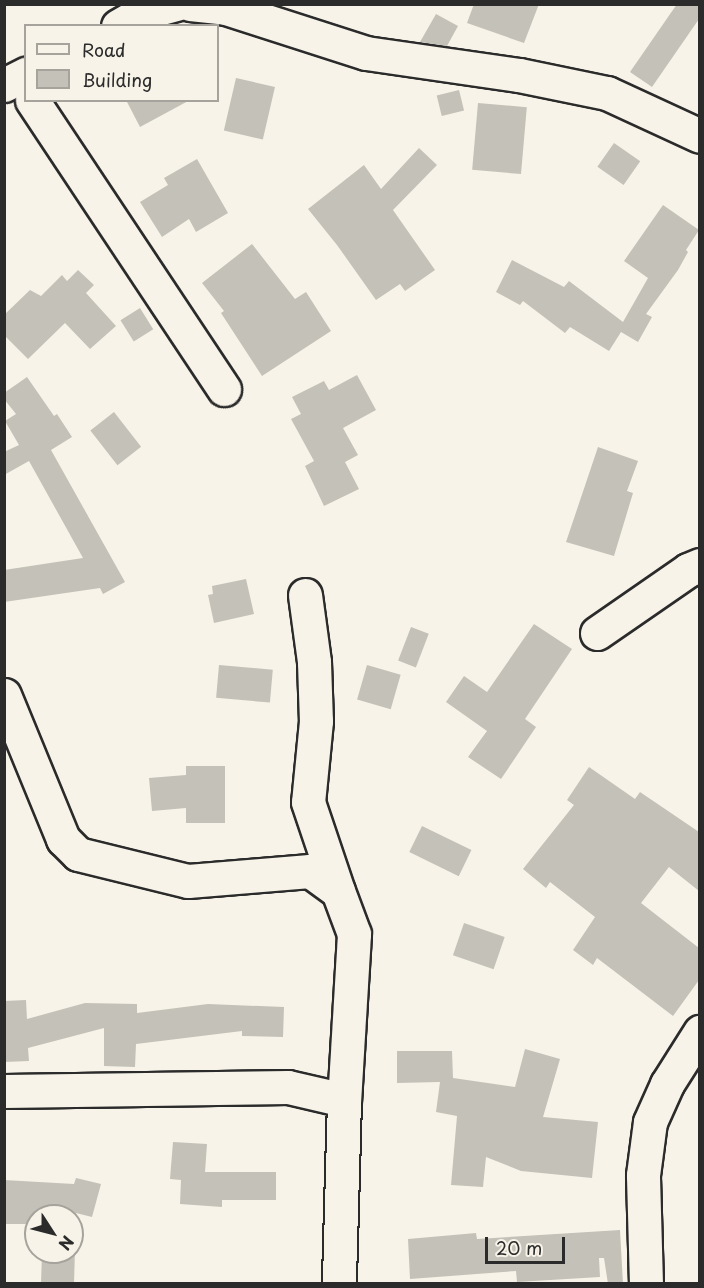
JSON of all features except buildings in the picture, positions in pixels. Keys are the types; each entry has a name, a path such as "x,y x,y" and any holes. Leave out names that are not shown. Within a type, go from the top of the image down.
{"street":[{"path":"122,24 139,14 177,4"},
{"path":"190,4 226,8 366,52 519,75 607,93 699,136"},
{"path":"32,102 224,389"},
{"path":"597,633 688,570 699,565"},
{"path":"305,595 314,662 316,721 308,802 354,934 344,1100 339,1284"},
{"path":"4,695 63,839 78,854 188,881 310,871 338,891"},
{"path":"646,1284 644,1175 651,1122 667,1084 698,1038"},
{"path":"4,1091 288,1087 344,1100"}]}
